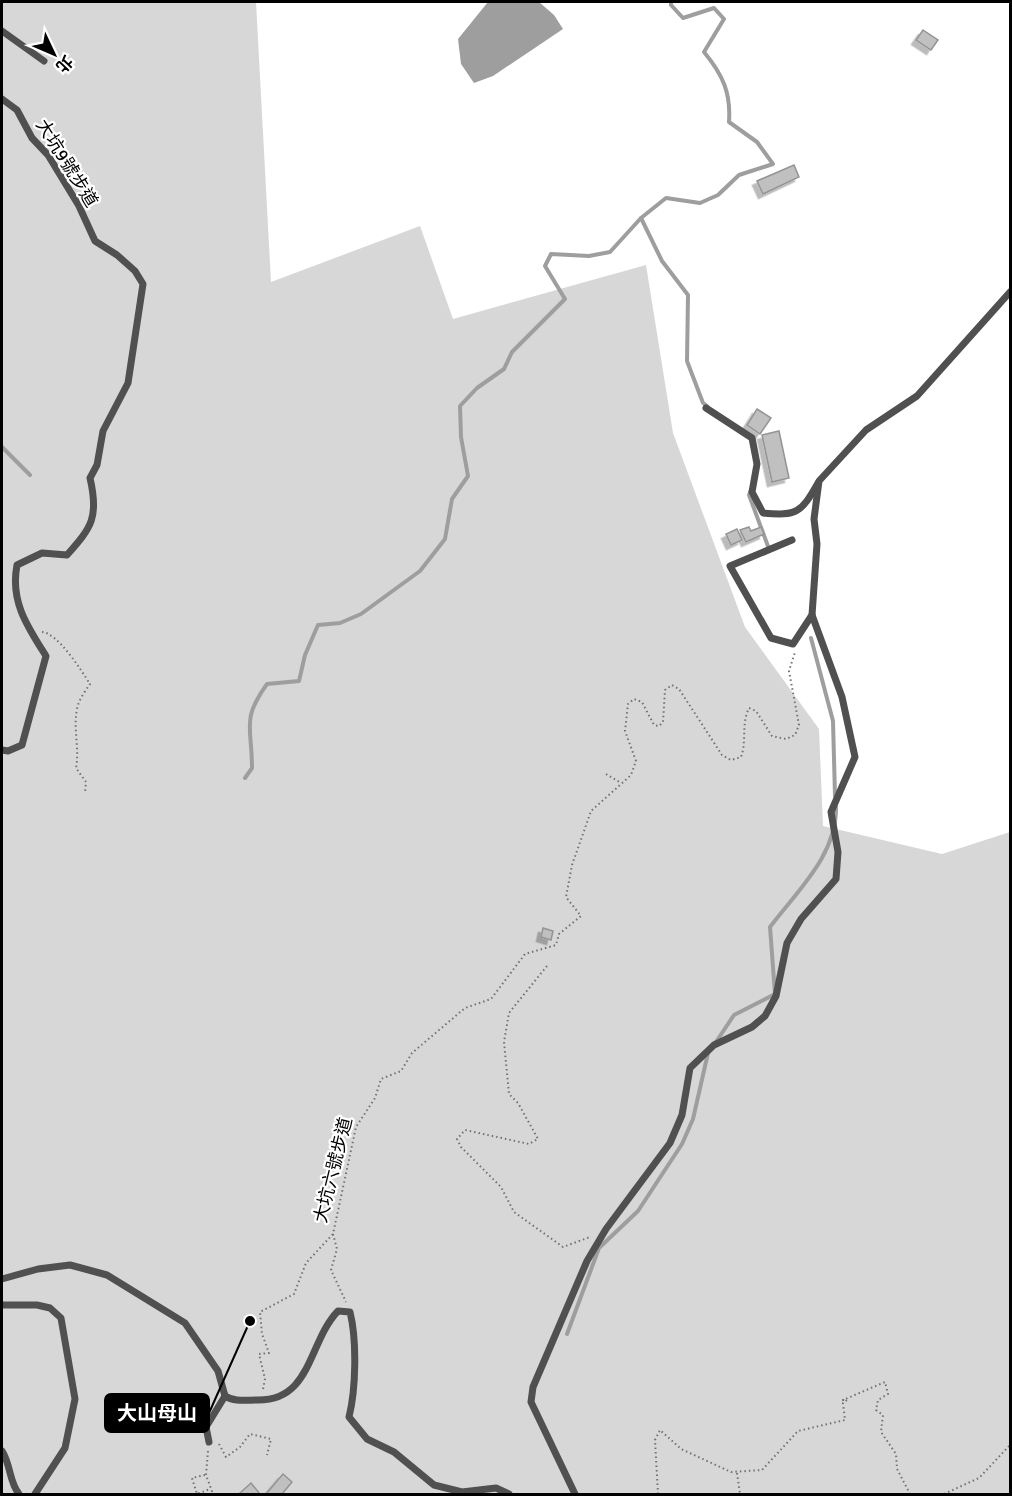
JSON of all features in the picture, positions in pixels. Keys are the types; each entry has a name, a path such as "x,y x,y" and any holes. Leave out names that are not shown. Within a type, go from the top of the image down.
{"lane":[{"path":"2,31 44,61"},
{"name":"大坑9號步道","path":"2,99 17,110 32,138 48,155 79,206 95,241 117,255 135,271 143,284 128,383 103,431 98,465 90,478 94,496 90,529 67,555 42,553 17,565 16,602 30,631 46,656 45,667 39,676 22,745 8,751 2,750"},
{"path":"706,408 752,438 756,464 752,492 763,513 788,515 803,508 819,481 866,430 918,396 1011,292"},
{"path":"575,1494 531,1402 532,1388 587,1262 606,1229 670,1143 682,1115 690,1068 714,1045 753,1027 765,1016 776,996 787,943 801,919 836,879 838,852 831,812 855,757 842,696 812,615 817,544 814,519 819,481"},
{"path":"792,540 730,567 771,638 793,644 812,615"},
{"path":"2,1279 38,1269 70,1265 107,1275 185,1323 218,1371 225,1396 231,1400 264,1400 281,1396 301,1382 327,1323 338,1311 350,1312 354,1327 352,1404 349,1417 357,1428 367,1439 394,1452 434,1485 462,1492 496,1488 509,1494"},
{"path":"2,1305 36,1305 50,1308 61,1318 75,1399 65,1448 35,1494"},
{"path":"207,1438 206,1426 225,1396"},
{"path":"2,1451 19,1494"}],"path":[{"path":"30,631 47,632 60,644 90,684 78,704 77,716 76,768 86,782 85,794"},
{"name":"大坑六號步道","path":"254,1391 263,1389 265,1381 259,1354 269,1353 262,1334 260,1312 294,1294 306,1263 333,1234 356,1127 375,1098 381,1079 401,1071 412,1053 465,1008 491,999 525,954 556,945 559,934 581,916 566,897 572,865 591,811 631,775 636,761 626,731 628,704 634,699 642,702 654,725 659,726 663,722 665,690 672,685 679,689 722,754 731,760 741,757 745,747 744,717 748,708 756,711 772,736 786,739 795,735 799,725 789,671 796,654 793,644"},
{"path":"606,774 621,783"},
{"path":"547,966 509,1013 504,1042 509,1094 518,1103 538,1138 529,1144 465,1131 458,1139 461,1147 501,1187 514,1212 550,1240 563,1247 606,1229"},
{"path":"333,1234 337,1249 331,1270 350,1312"},
{"path":"658,1494 655,1440 660,1430 681,1449 731,1472 762,1470 798,1431 845,1420 843,1403 847,1400 843,1400 873,1385 885,1382 888,1394 878,1400 876,1410 884,1415 881,1432 896,1454 897,1469 910,1494"},
{"path":"213,1494 206,1475 207,1438 215,1437 226,1457 240,1447 250,1434 272,1439 267,1455"},
{"path":"944,1494 979,1478 1011,1445"},
{"path":"737,1473 740,1494"},
{"path":"206,1475 192,1478 197,1494 210,1489"}],"shaded area":[{"path":"2,2 256,2 271,282 420,226 453,319 646,265 673,433 745,627 819,729 823,826 942,854 1010,832 1010,1494 2,1494"},
{"path":"488,2 539,2 554,15 563,29 493,76 474,83 461,64 458,39"}],"building":[{"path":"923,30 938,40 931,50 916,40"},
{"path":"794,165 799,177 763,194 757,181"},
{"path":"757,409 771,418 760,434 747,425"},
{"path":"779,431 789,478 772,482 762,435"},
{"path":"749,527 751,531 761,527 764,534 746,542 740,530"},
{"path":"737,529 742,540 731,545 726,534"},
{"path":"543,928 553,931 551,940 541,937"},
{"path":"283,1474 292,1482 282,1494 266,1494"},
{"path":"251,1483 260,1494 239,1494"}],"waterway":[{"path":"671,2 683,18 714,8 724,19 704,52 721,77 727,93 729,122 757,142 773,164 739,175 718,195 700,203 666,198 641,218 662,261 688,295 687,361 703,403 707,406"},
{"path":"245,778 252,768 251,716 267,684 299,681 305,655 318,625 340,623 361,614 420,571 445,539 452,499 468,476 461,437 460,406 477,388 504,369 512,352 565,299 545,266 551,254 589,256 610,252 641,218"},
{"path":"2,447 30,475"},
{"path":"751,490 749,495 769,549"},
{"path":"811,638 833,721 835,796"},
{"path":"716,1042 734,1015 775,994 770,927 814,872 823,857 835,824 836,807"},
{"path":"567,1334 599,1248 638,1211 682,1144 693,1119 708,1053"}],"place":[{"name":"大山母山","path":"250,1321"}]}
